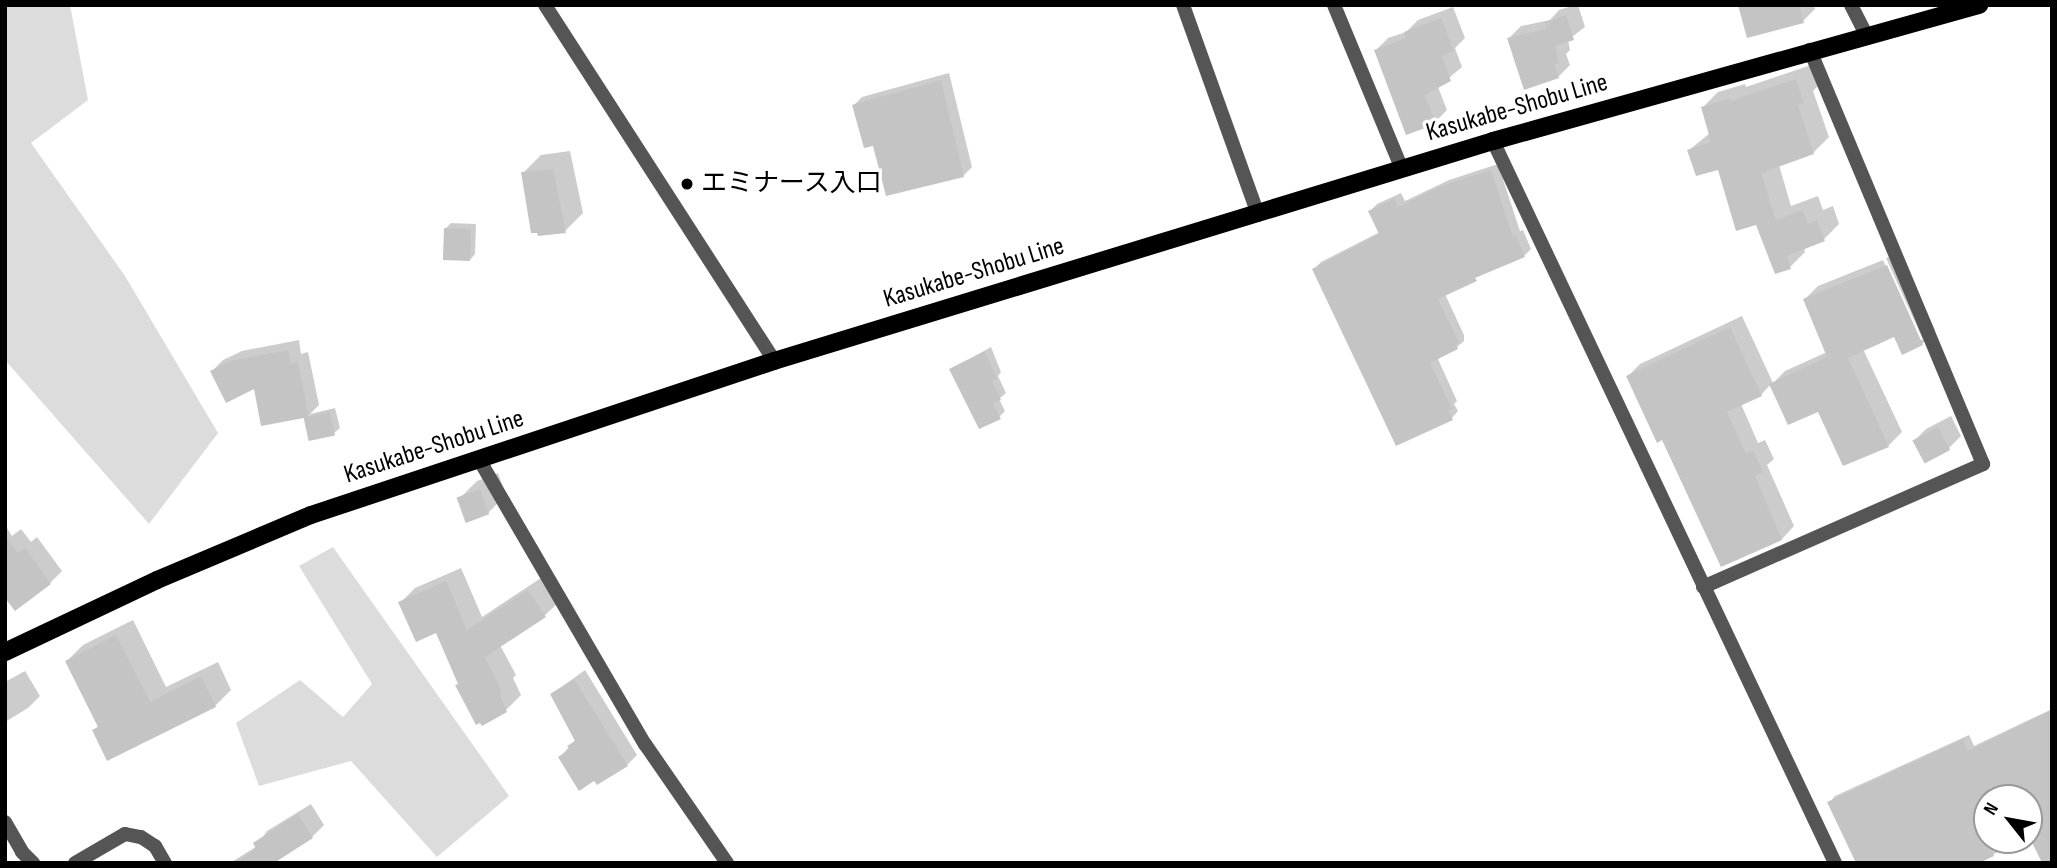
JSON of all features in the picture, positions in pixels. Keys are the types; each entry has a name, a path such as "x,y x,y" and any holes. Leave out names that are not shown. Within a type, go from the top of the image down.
{"main road":[{"name":"Kasukabe-Shobu Line","path":"5,652 157,580 311,515 774,361 1493,141 1810,50 1979,5"}],"street":[{"path":"545,5 774,361"},
{"path":"1183,5 1258,215"},
{"path":"1334,5 1402,169"},
{"path":"1851,5 1866,36"},
{"path":"1703,587 1983,464 1810,50"},
{"path":"1493,141 1835,863"},
{"path":"480,461 645,744 727,863"},
{"path":"5,822 22,852 33,863"},
{"path":"75,863 125,834 141,837 155,846 165,863"}],"shaded area":[{"path":"5,5 70,5 88,100 31,143 125,276 218,433 149,524 5,360"},
{"path":"333,547 509,796 437,857 351,761 259,786 236,723 300,680 343,717 372,684 299,566"}],"building":[{"path":"1738,5 1799,5 1804,23 1747,38"},
{"path":"1566,15 1574,40 1555,46 1559,63 1554,64 1559,78 1524,90 1507,38 1547,29 1545,22"},
{"path":"1441,18 1454,51 1442,56 1451,81 1425,95 1436,124 1406,135 1374,50 1406,38 1404,32"},
{"path":"1796,79 1804,103 1798,105 1814,154 1761,173 1776,220 1803,210 1808,224 1817,220 1825,241 1787,256 1791,269 1775,274 1756,225 1736,231 1718,170 1696,176 1687,150 1711,142 1701,107 1730,98 1731,101"},
{"path":"941,80 964,177 886,196 873,146 864,148 852,105"},
{"path":"553,169 566,233 538,236 537,233 531,233 521,172"},
{"path":"1491,170 1513,237 1516,236 1525,257 1475,278 1477,281 1438,299 1459,343 1456,344 1458,349 1430,363 1452,409 1448,410 1453,420 1396,446 1312,269 1379,234 1368,211 1394,199 1398,207 1441,186"},
{"path":"444,228 471,229 470,261 443,260"},
{"path":"1887,265 1923,345 1902,355 1894,337 1848,358 1889,447 1843,466 1818,412 1788,425 1769,384 1827,357 1803,299"},
{"path":"1730,327 1762,396 1727,412 1746,454 1753,451 1763,472 1755,476 1782,540 1721,567 1662,440 1657,443 1626,376"},
{"path":"288,350 291,364 298,362 309,417 261,426 254,389 226,403 210,371 230,361"},
{"path":"985,351 997,379 992,381 1001,400 993,403 1001,419 979,429 949,369"},
{"path":"330,412 335,435 309,441 304,418"},
{"path":"1938,427 1950,450 1925,464 1912,441"},
{"path":"480,489 489,514 466,523 457,498"},
{"path":"5,535 18,553 25,548 51,584 15,611 5,598"},
{"path":"446,581 467,630 528,590 546,617 485,657 502,692 499,693 507,712 482,726 480,723 476,725 455,685 458,684 436,633 416,642 398,602"},
{"path":"116,635 150,702 201,676 216,707 107,761 92,730 98,727 65,661"},
{"path":"574,679 628,766 597,785 594,781 579,791 558,757 570,749 567,746 575,741 550,694"},
{"path":"2052,710 2052,863 2042,863 2038,854 2043,854 2043,784 1973,784 1973,854 1994,856 1979,863 1856,863 1827,802 1963,739 1968,751"},
{"path":"298,814 313,838 274,863 234,863 256,849 253,843"}],"place":[{"name":"エミナース入口","path":"687,184"}]}
